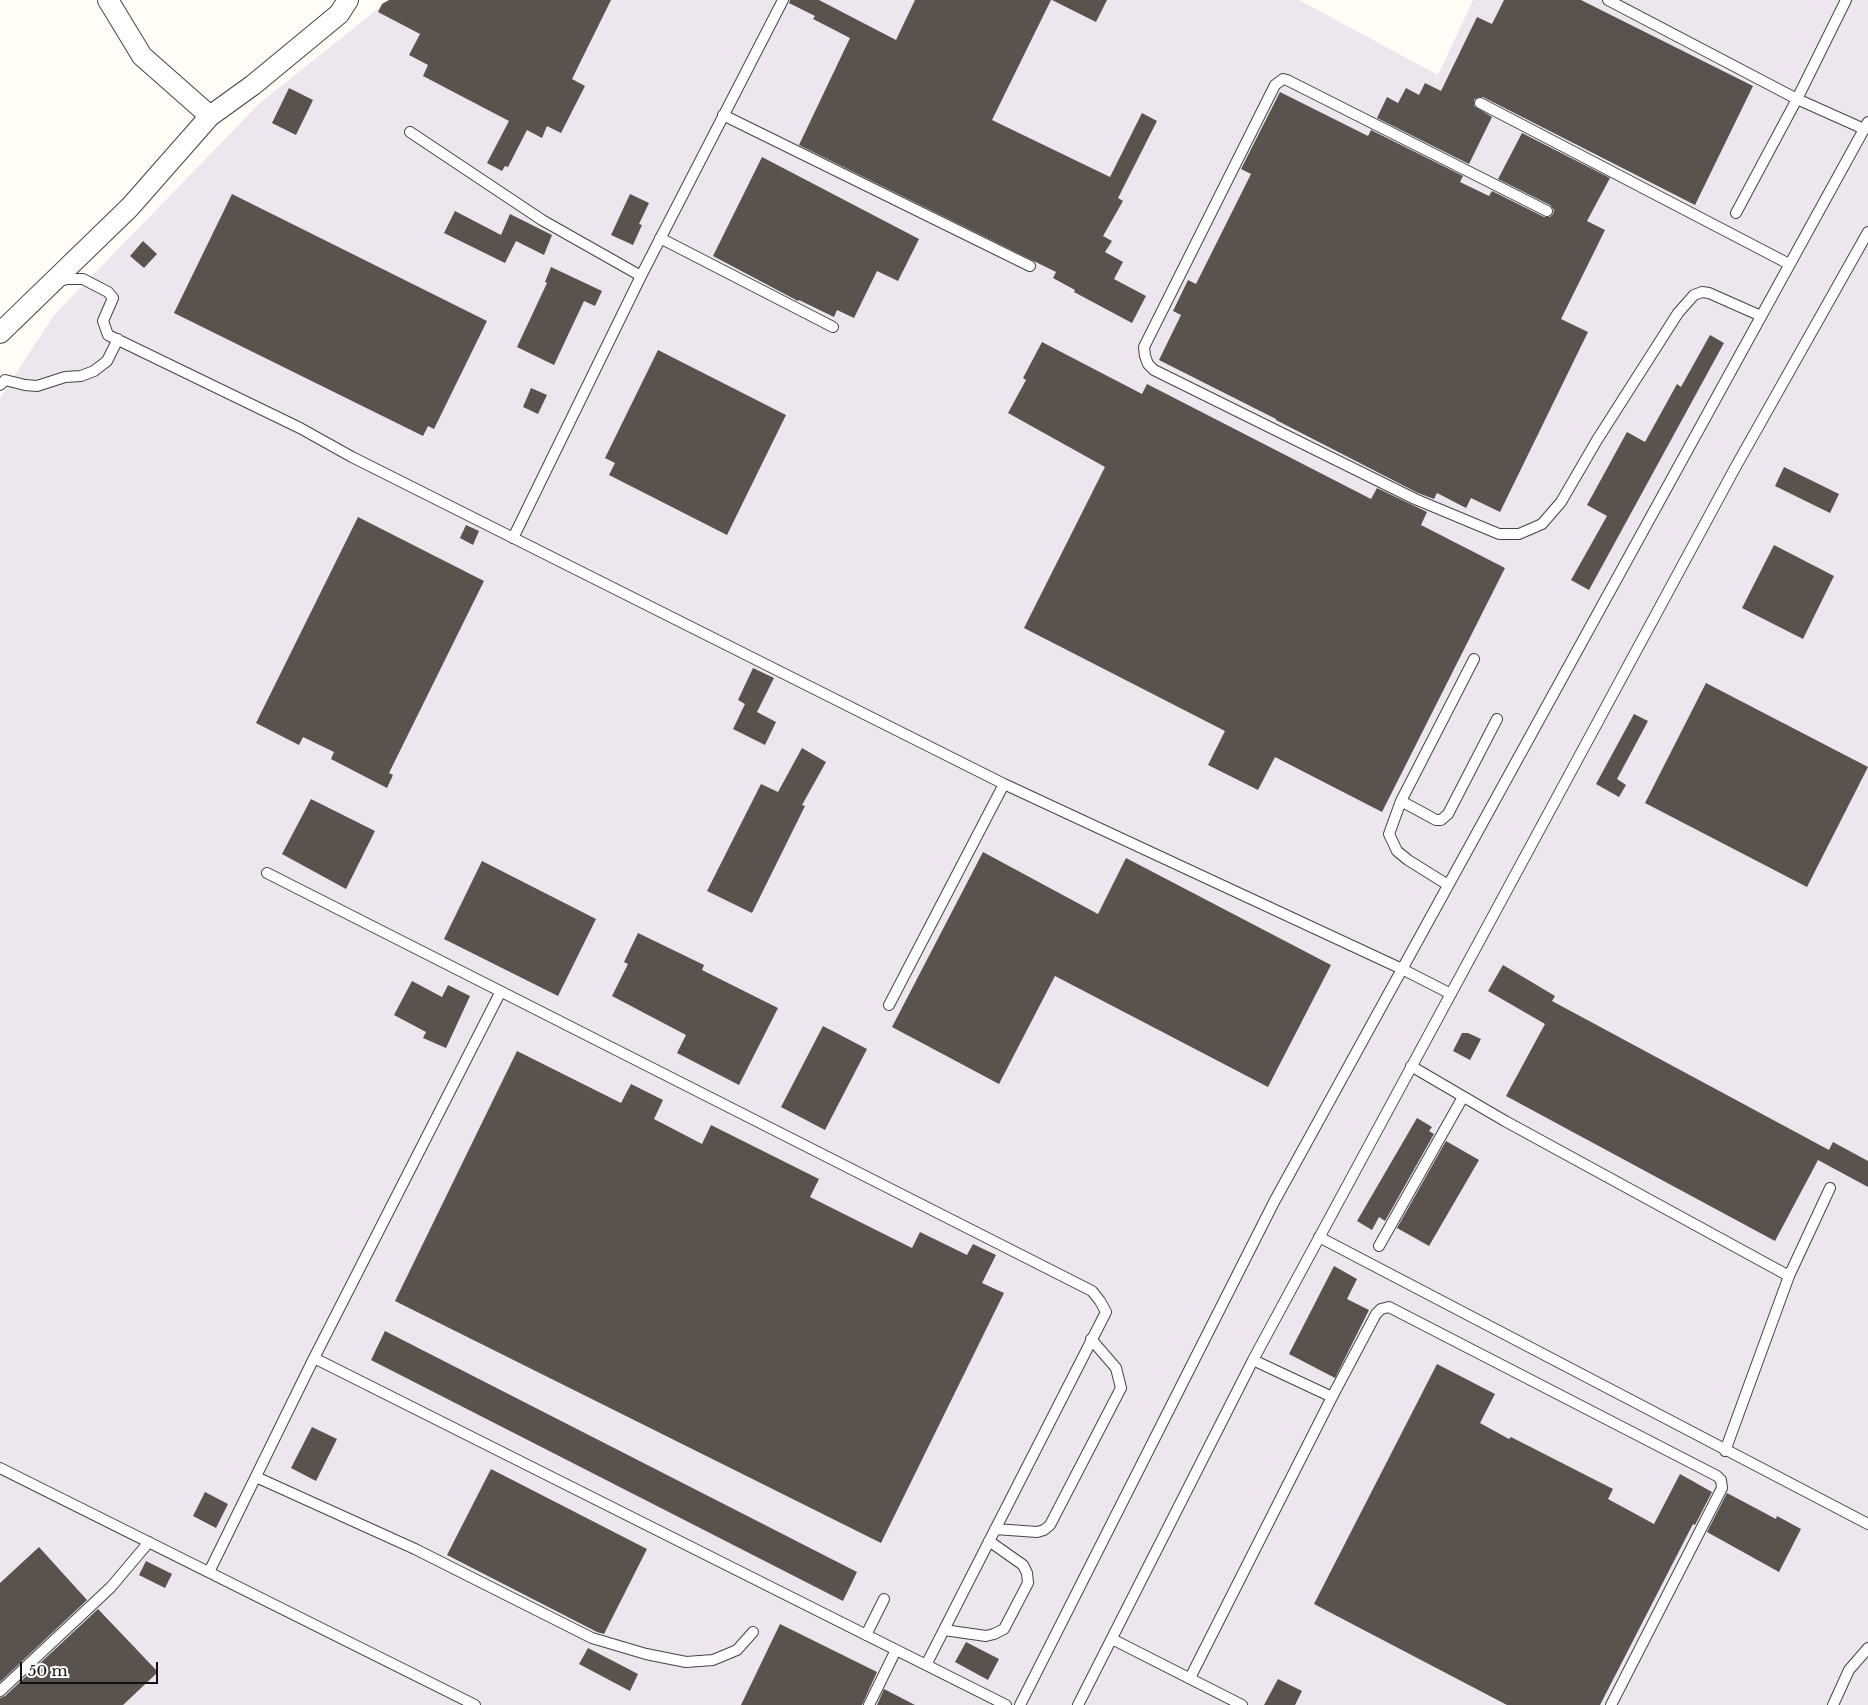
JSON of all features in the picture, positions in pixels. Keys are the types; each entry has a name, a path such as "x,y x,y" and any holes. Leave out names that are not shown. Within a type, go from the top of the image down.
{"street":[{"path":"108,0 142,56 210,116"},
{"path":"0,333 130,206 210,116 253,85 332,20 339,14 348,0"}],"lane":[{"path":"514,538 660,238 784,0"},
{"path":"1020,1705 1274,1202 1866,125 1797,99 1608,0"},
{"path":"1736,213 1797,99 1846,0"},
{"path":"1547,211 1283,79 1275,85 1144,347 1145,356 1148,364 1154,370 1415,499 1499,534 1519,534 1542,524 1561,502 1597,440 1678,312 1694,296 1702,292 1709,293 1761,316"},
{"path":"1480,103 1789,264"},
{"path":"723,115 1030,266"},
{"path":"410,132 542,220 641,276"},
{"path":"1078,1705 1253,1360 1735,468 1868,232"},
{"path":"660,238 833,327"},
{"path":"51,284 67,279 83,279 108,292 113,298 103,321 108,335 300,428 352,457 1004,784 1402,969 1450,994"},
{"path":"0,385 5,380 37,386 65,378 81,376 94,371 106,361 118,340"},
{"path":"1448,885 1408,860 1398,851 1389,834 1401,801 1474,659"},
{"path":"1401,801 1436,820 1441,820 1448,814 1497,719"},
{"path":"889,1005 1004,784"},
{"path":"267,874 1092,1291 1106,1312 926,1665"},
{"path":"209,1572 314,1358 500,993"},
{"path":"1411,1066 1789,1276"},
{"path":"1379,1246 1464,1097"},
{"path":"1725,1451 1789,1276 1830,1188"},
{"path":"1319,1237 1725,1451 1868,1524"},
{"path":"1190,1678 1376,1314 1389,1307 1717,1476 1721,1480 1722,1488 1611,1705"},
{"path":"995,1529 1037,1532 1044,1530 1050,1525 1120,1388 1116,1368 1091,1339"},
{"path":"314,1358 1006,1705"},
{"path":"1253,1360 1332,1397"},
{"path":"0,1468 475,1705"},
{"path":"256,1477 414,1549 592,1638 646,1654 686,1662 712,1660 737,1650 753,1632"},
{"path":"0,1691 111,1587 149,1542"},
{"path":"944,1630 986,1636 1004,1629 1028,1583 1027,1573 1023,1566 988,1542"},
{"path":"866,1635 884,1599"},
{"path":"1112,1639 1242,1705"},
{"path":"1833,1705 1849,1670 1868,1648"},
{"path":"869,1705 896,1650"}],"shaded area":[{"path":"389,0 1299,0 1438,75 1473,0 1868,0 1868,1705 0,1705 0,398 54,315 261,102"}],"building":[{"path":"389,0 611,0 572,79 585,86 561,133 547,126 542,138 527,130 508,167 505,166 502,171 487,163 509,121 423,76 428,65 409,55 420,34 378,12 382,4"},
{"path":"790,0 819,0 896,40 915,0 1051,0 992,120 1110,177 1142,113 1157,121 1118,198 1123,201 1103,236 1112,241 1105,252 1123,262 1114,279 1146,296 1132,323 1074,292 1075,290 1053,278 1056,272 799,145 850,38 813,19 815,16 789,3"},
{"path":"1052,0 1107,0 1096,22"},
{"path":"1504,0 1581,0 1753,86 1695,205 1483,97 1474,100 1474,106 1492,117 1469,164 1377,118 1387,97 1398,103 1406,88 1419,95 1425,83 1441,91 1477,17 1492,24"},
{"path":"289,88 313,100 296,135 272,123"},
{"path":"1280,92 1368,136 1371,130 1463,176 1460,182 1489,196 1492,191 1544,217 1550,217 1553,214 1554,210 1550,205 1498,179 1522,133 1610,178 1587,221 1605,230 1561,319 1588,332 1500,512 1471,498 1466,508 1437,493 1434,499 1418,493 1159,360 1181,315 1173,311 1188,280 1196,284 1251,174 1241,169"},
{"path":"762,157 919,239 898,281 877,271 854,318 837,310 834,317 798,301 713,256"},
{"path":"232,194 487,321 434,429 428,426 423,436 174,313"},
{"path":"630,194 649,203 639,224 642,225 633,245 611,235"},
{"path":"455,211 501,235 510,214 552,235 544,255 516,241 505,263 444,233"},
{"path":"143,241 157,254 144,268 130,256"},
{"path":"551,267 602,291 595,306 584,301 554,365 517,347 547,283 545,282"},
{"path":"1710,335 1724,343 1589,590 1571,580 1607,516 1587,505 1627,432 1645,442 1677,384 1681,387"},
{"path":"1042,342 1142,394 1147,384 1371,499 1377,488 1427,512 1421,525 1505,568 1382,812 1275,757 1258,790 1208,765 1225,731 1024,628 1105,467 1008,413 1026,380 1023,378"},
{"path":"658,350 786,415 727,535 609,475 615,463 605,458"},
{"path":"531,388 547,395 538,414 523,407"},
{"path":"1784,467 1839,494 1830,513 1775,486"},
{"path":"358,517 484,581 389,773 393,775 387,788 331,759 334,752 303,737 299,745 256,723"},
{"path":"466,525 479,531 473,545 460,538"},
{"path":"1774,545 1834,576 1803,639 1742,608"},
{"path":"753,668 774,678 757,712 776,722 765,745 733,729 745,704 738,700"},
{"path":"1706,683 1868,767 1807,887 1645,803"},
{"path":"1634,714 1648,721 1617,779 1626,785 1619,797 1596,784"},
{"path":"802,748 826,762 802,805 805,806 752,913 707,891 761,784 778,792"},
{"path":"311,799 375,831 346,889 282,854"},
{"path":"983,852 1098,914 1126,858 1331,965 1268,1087 1055,976 999,1084 892,1027"},
{"path":"482,861 596,919 558,996 444,939"},
{"path":"638,933 704,965 702,970 778,1008 739,1085 677,1053 686,1035 612,996 628,964 624,962"},
{"path":"1503,965 1555,996 1552,1001 1829,1150 1833,1142 1868,1161 1868,1187 1818,1160 1775,1241 1506,1096 1545,1024 1488,991"},
{"path":"412,981 442,997 448,985 470,996 446,1048 423,1038 426,1032 394,1015"},
{"path":"823,1026 867,1049 825,1130 781,1107"},
{"path":"1462,1033 1468,1033 1481,1039 1470,1060 1453,1051"},
{"path":"517,1051 621,1103 631,1084 663,1100 654,1119 702,1144 711,1125 819,1179 810,1197 912,1248 920,1232 967,1255 973,1244 996,1255 982,1283 1004,1293 881,1543 395,1301"},
{"path":"1417,1118 1432,1127 1429,1131 1434,1134 1385,1221 1379,1217 1372,1230 1357,1221"},
{"path":"1446,1141 1479,1160 1429,1246 1397,1228"},
{"path":"1334,1266 1357,1279 1347,1299 1369,1310 1335,1378 1289,1354"},
{"path":"385,1331 857,1572 843,1601 371,1360"},
{"path":"1437,1364 1495,1394 1480,1423 1613,1489 1608,1499 1654,1524 1680,1474 1712,1492 1695,1525 1693,1524 1600,1705 1507,1705 1314,1604"},
{"path":"312,1427 337,1439 316,1481 291,1468"},
{"path":"491,1469 647,1549 604,1634 447,1555"},
{"path":"205,1492 228,1504 216,1528 193,1516"},
{"path":"1727,1493 1776,1519 1777,1516 1801,1529 1779,1572 1707,1532"},
{"path":"39,1547 87,1600 0,1682 0,1583"},
{"path":"146,1561 172,1574 165,1588 139,1575"},
{"path":"98,1609 158,1672 123,1705 0,1705 0,1698 5,1696"},
{"path":"780,1624 877,1672 862,1705 741,1705"},
{"path":"966,1642 999,1659 988,1680 955,1662"},
{"path":"588,1648 638,1674 630,1691 579,1664"},
{"path":"1278,1679 1302,1691 1295,1705 1264,1705"},
{"path":"884,1689 915,1705 877,1705"}]}
